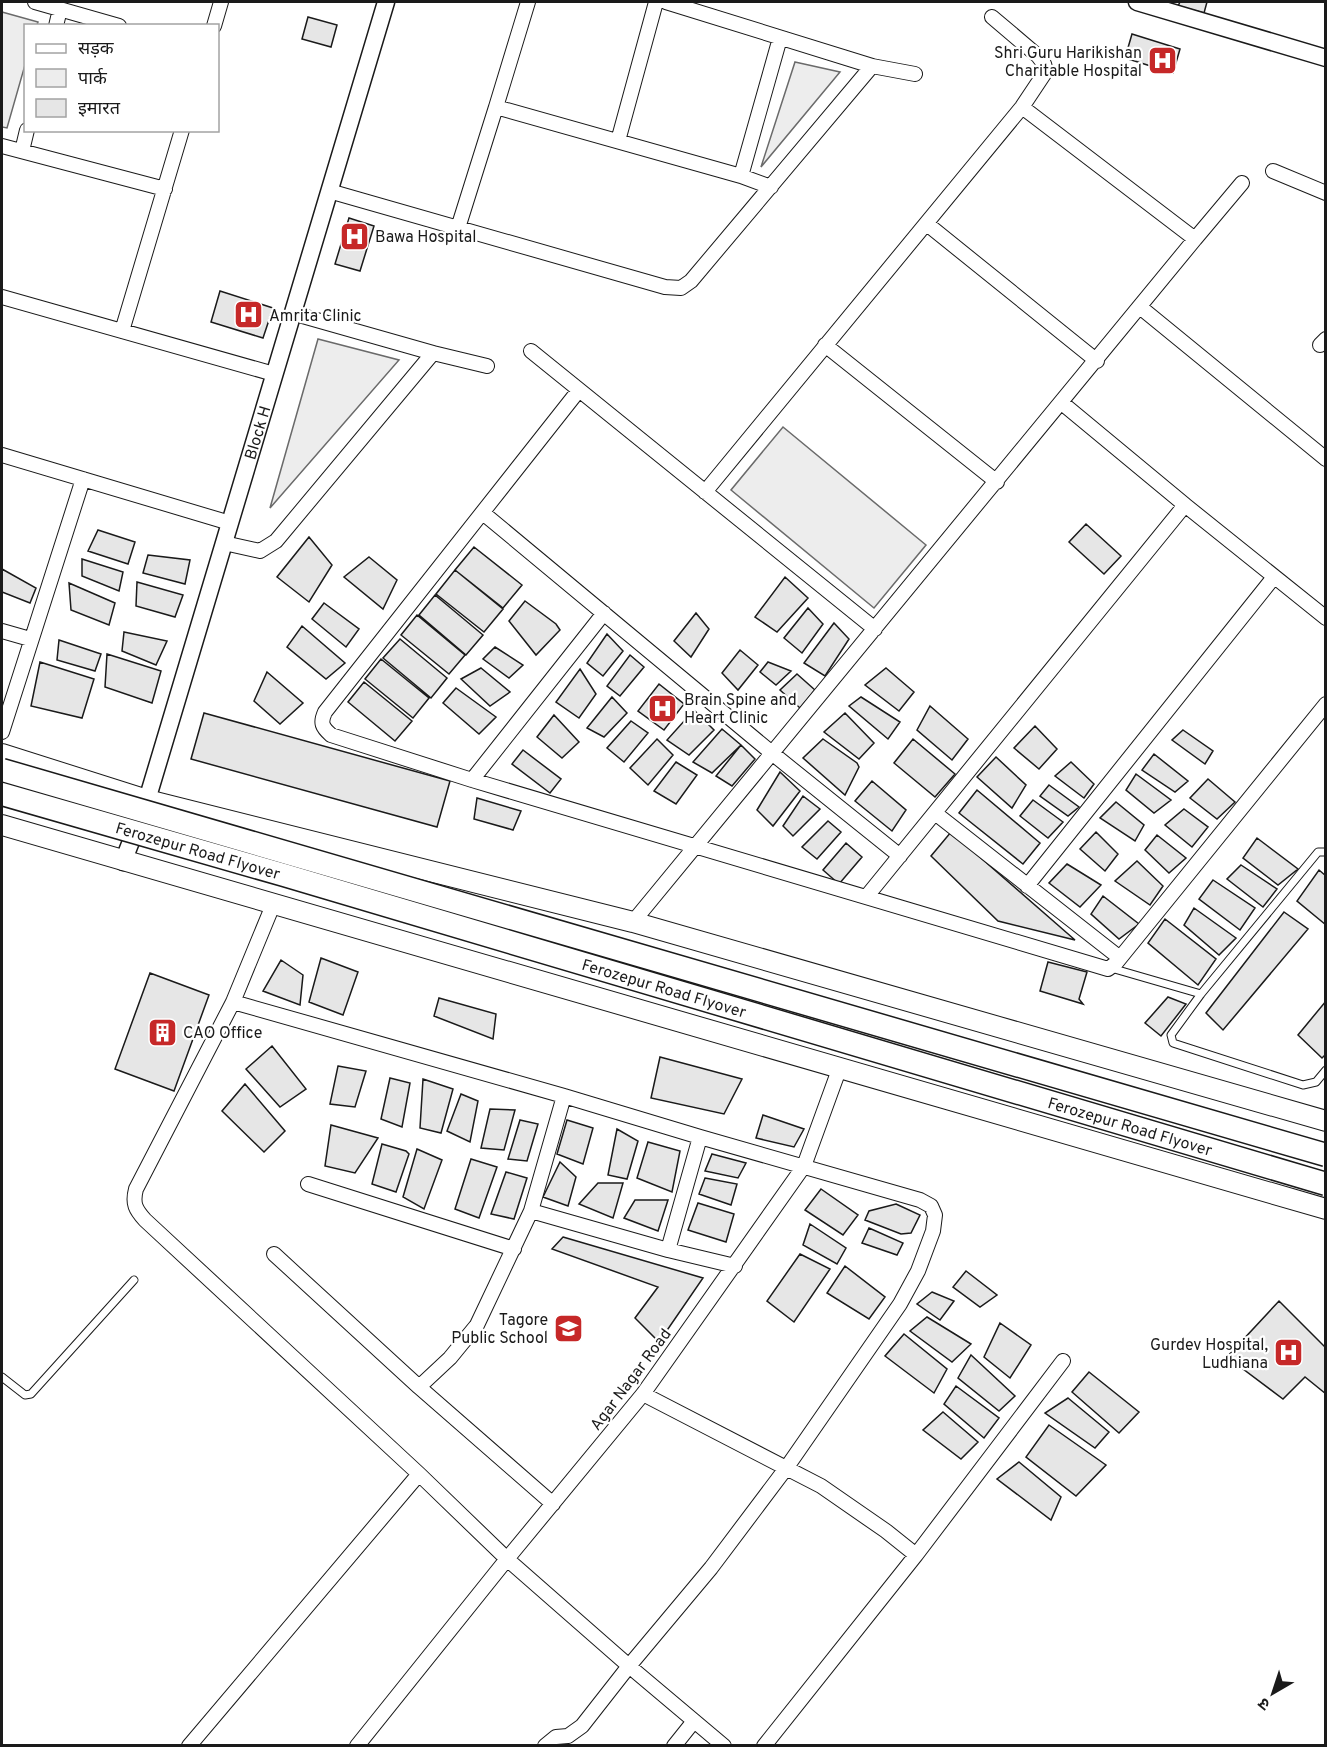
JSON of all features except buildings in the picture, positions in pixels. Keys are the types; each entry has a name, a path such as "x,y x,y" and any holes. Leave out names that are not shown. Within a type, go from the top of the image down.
{"highway":[{"name":"Ferozepur Road Flyover","path":"2,770 841,1012 1326,1155"},
{"name":"Ferozepur Road Flyover","path":"2,794 284,875 1326,1184"}],"main road":[{"path":"2,754 147,800 633,922 1326,1121"},
{"path":"2,825 123,862 177,875 273,905 840,1067 1087,1142 1326,1209"}],"street":[{"path":"35,2 112,24"},
{"path":"215,24 221,2"},
{"name":"Block H","path":"123,862 147,800 386,2"},
{"path":"458,228 528,2"},
{"path":"618,141 656,2"},
{"path":"666,2 872,66 915,74"},
{"path":"1137,2 1326,58"},
{"path":"56,24 60,9"},
{"path":"705,492 1022,107 1046,71 1038,56 992,17"},
{"path":"741,176 780,38"},
{"path":"329,191 665,287 681,288 692,281 872,66"},
{"path":"496,106 741,176 771,187"},
{"path":"1022,107 1195,239"},
{"path":"22,151 27,132"},
{"path":"122,331 181,132"},
{"path":"2,146 165,189"},
{"path":"1273,171 1326,193"},
{"path":"633,922 1242,183"},
{"path":"927,224 1097,361"},
{"path":"2,297 274,374"},
{"path":"1140,307 1326,459"},
{"path":"292,314 487,366"},
{"path":"825,345 997,482"},
{"path":"531,351 875,629"},
{"path":"224,543 260,551 276,541 433,353"},
{"path":"579,390 325,712 321,720 323,727 331,735 472,780 1108,969 1116,963 1326,704"},
{"path":"1062,403 1326,618"},
{"path":"2,455 230,523"},
{"path":"2,732 83,479"},
{"path":"867,896 1185,505"},
{"path":"483,513 773,754 900,856"},
{"path":"1027,886 1274,577"},
{"path":"472,780 604,613"},
{"path":"2,631 30,639"},
{"path":"935,813 1027,886 1116,963"},
{"path":"273,905 233,1002 136,1189 133,1200 136,1210 507,1559 724,1746"},
{"path":"233,1002 920,1200 930,1206 935,1215 933,1231 918,1271 900,1304 787,1467 711,1568 582,1726 568,1736 556,1737 545,1746"},
{"name":"Agar Nagar Road","path":"357,1746 643,1394 735,1266 804,1166 840,1067"},
{"path":"419,1387 450,1358 477,1325 531,1211 564,1096"},
{"path":"668,1250 700,1137"},
{"path":"308,1184 514,1249"},
{"path":"531,1211 668,1250 735,1266"},
{"path":"274,1254 419,1387 553,1504"},
{"path":"764,1746 916,1555 1063,1361"},
{"path":"643,1394 821,1486 916,1555"},
{"path":"189,1746 419,1474"},
{"path":"674,1746 694,1721"}],"lane":[{"path":"1326,852 1318,852 1201,994 1171,1035 1173,1043 1303,1085 1316,1082 1326,1070"},
{"path":"1116,963 1201,994"},
{"path":"2,1377 25,1395 31,1394 134,1280"}],"green space":[{"path":"2,12 38,22 37,24 24,24 24,68 7,128 2,127"},
{"path":"795,62 840,72 761,167"},
{"path":"318,339 399,360 270,508"},
{"path":"783,427 926,545 874,608 731,490"}],"place":[{"name":"Shri Guru Harikishan Charitable Hospital","path":"1163,61"},
{"name":"Bawa Hospital","path":"354,236"},
{"name":"Amrita Clinic","path":"248,315"},
{"name":"Brain Spine and Heart Clinic","path":"663,708"},
{"name":"CAO Office","path":"162,1032"},
{"name":"Tagore Public School","path":"569,1328"},
{"name":"Gurdev Hospital, Ludhiana","path":"1289,1353"}]}
